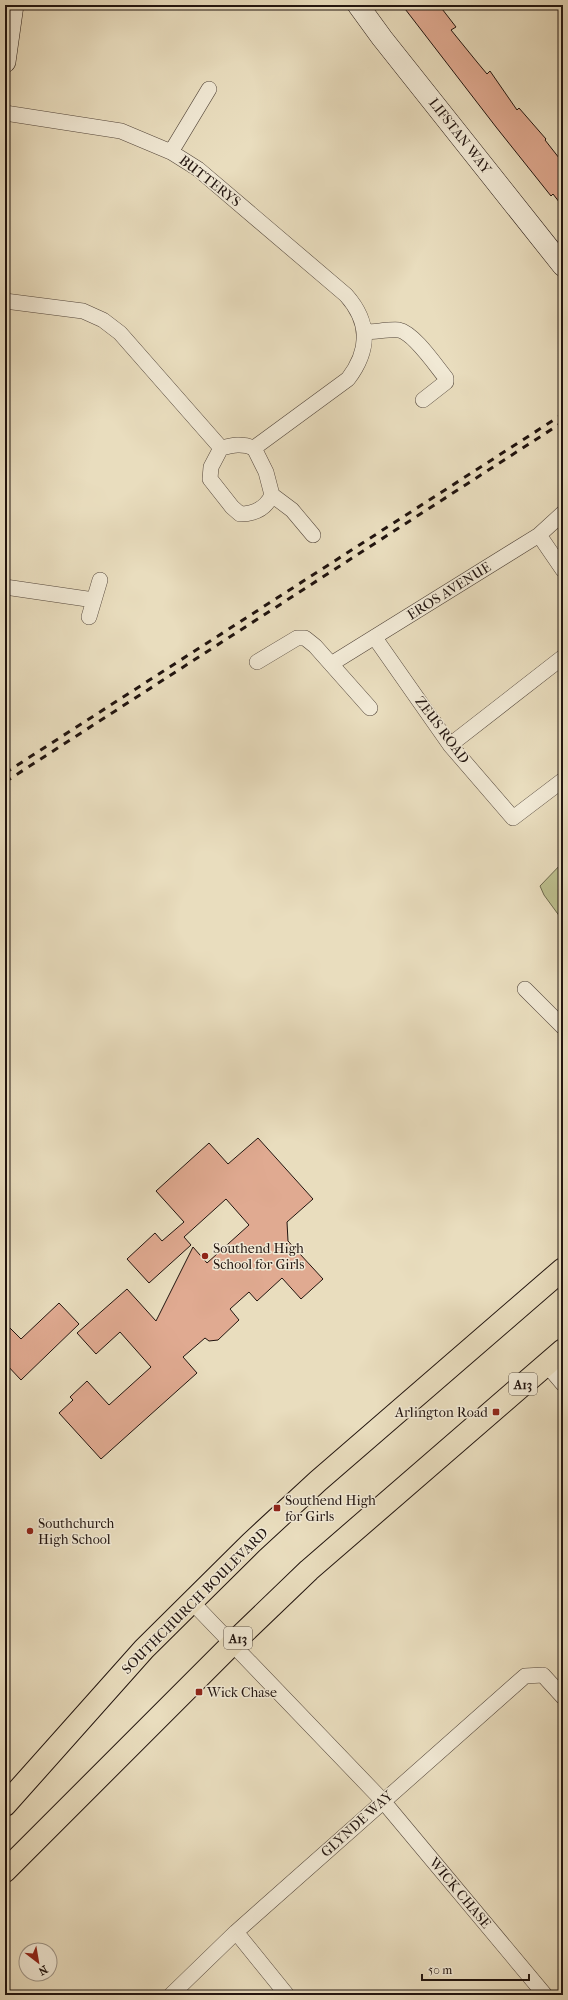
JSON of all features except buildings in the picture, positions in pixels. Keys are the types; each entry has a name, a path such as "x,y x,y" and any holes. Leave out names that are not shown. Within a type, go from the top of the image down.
{"main road":[{"name":"SOUTHCHURCH BOULEVARD","path":"5,1805 144,1649 191,1601 318,1481 563,1270"},
{"name":"A13","path":"5,1871 233,1643 309,1570 563,1350"}],"street":[{"path":"5,62 14,5"},
{"name":"LIFSTAN WAY","path":"358,5 382,38 563,266"},
{"path":"171,152 210,90"},
{"name":"BUTTERYS","path":"5,113 121,131 171,152 198,169 346,295 355,305 362,318 365,332 360,357 356,368 348,379 254,448"},
{"path":"5,301 83,311 103,320 120,333 221,448"},
{"path":"365,332 399,330 407,333 414,339 446,378 446,382 422,400"},
{"path":"236,444 254,448 266,472 272,495 269,502 259,511 249,514 240,514 232,507 210,479 211,467 221,448 236,444"},
{"path":"272,495 292,510 312,535"},
{"name":"EROS AVENUE","path":"331,664 376,638 539,535 563,513"},
{"path":"539,535 563,570"},
{"path":"89,617 100,580"},
{"path":"5,587 94,600"},
{"path":"257,662 297,638 305,638 331,664 370,708"},
{"name":"ZEUS ROAD","path":"376,638 450,745 513,818 563,780"},
{"path":"450,745 563,657"},
{"path":"525,989 563,1027"},
{"path":"546,1364 563,1384"},
{"name":"WICK CHASE","path":"191,1601 233,1643 383,1801 545,1995"},
{"name":"GLYNDE WAY","path":"172,1995 236,1932 525,1676 543,1675 563,1697"},
{"path":"236,1932 287,1995"}],"green space":[{"path":"563,862 563,921 544,895 540,886"}],"railway":[{"path":"5,773 563,414"},
{"path":"5,782 563,422"}],"place":[{"name":"Southend High School for Girls","path":"205,1256"},
{"name":"Arlington Road","path":"496,1412"},
{"name":"Southend High for Girls","path":"277,1508"},
{"name":"Southchurch High School","path":"30,1531"},
{"name":"Wick Chase","path":"199,1692"}]}
